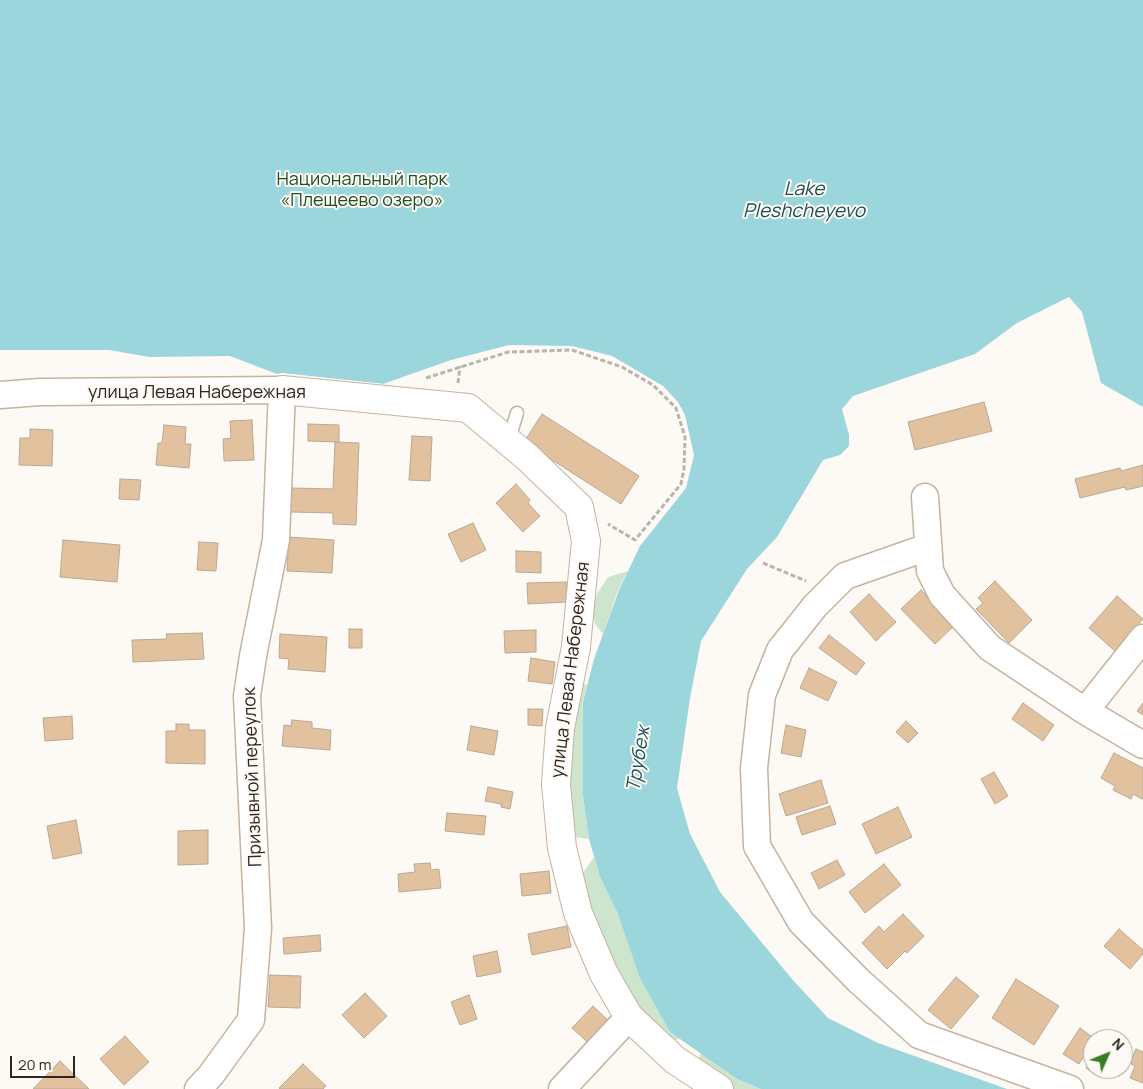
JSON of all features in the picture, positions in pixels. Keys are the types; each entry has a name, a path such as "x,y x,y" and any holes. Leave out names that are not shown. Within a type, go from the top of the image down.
{"street":[{"name":"улица Левая Набережная","path":"0,395 40,392 282,390 468,408 527,457 579,507 586,541 576,647 560,728 556,784 562,848 578,913 604,974 629,1017 676,1060 719,1089"},
{"name":"Призывной переулок","path":"198,1089 211,1076 250,1020 258,928 248,696 255,647 276,540 282,390"},
{"path":"925,497 930,572 942,595 990,648 1143,745"},
{"path":"928,546 845,576 815,606 780,650 762,695 754,768 757,846 802,922 858,980 919,1035 1070,1089"},
{"path":"1086,710 1143,638"},
{"path":"562,1089 629,1017"}],"lane":[{"path":"508,442 517,413"}],"path":[{"path":"418,381 508,352 572,350 622,366 653,385 676,408 685,437 684,469 681,484 636,540 579,507"},
{"path":"763,563 830,591"}],"green space":[{"path":"628,571 618,590 603,634 595,624 591,610 597,594 608,577"},
{"path":"587,684 583,702 583,796 589,839 573,837 569,792 572,728 581,685"},
{"path":"594,857 600,877 670,1032 680,1039 665,1042 629,996 593,919 580,877"},
{"path":"701,1053 737,1079 761,1089 734,1089 697,1062"}],"water":[{"name":"Lake Pleshcheyevo","path":"0,0 1143,0 1143,407 1101,383 1082,312 1069,297 1017,323 975,354 853,396 842,409 849,435 849,446 840,455 823,460 777,537 747,569 701,641 690,698 677,788 690,834 720,892 792,979 828,1018 878,1043 1007,1089 761,1089 737,1079 670,1032 640,978 618,914 600,877 589,839 583,796 583,702 594,659 619,590 640,546 686,488 694,455 685,415 678,402 663,386 612,356 572,346 509,345 451,360 383,384 277,374 230,356 149,357 109,350 0,350"}],"pier":[{"path":"281,373 383,384 383,386 281,376"}],"building":[{"path":"984,402 992,431 915,450 908,422"},
{"path":"542,414 639,476 621,504 524,442"},
{"path":"252,420 254,460 224,461 223,439 231,438 230,421"},
{"path":"308,424 339,425 339,442 308,441"},
{"path":"164,425 186,427 185,444 191,444 189,468 156,465 158,443 162,443"},
{"path":"30,429 53,430 52,466 19,465 20,438 30,438"},
{"path":"412,436 432,437 430,481 409,480"},
{"path":"335,442 359,443 356,525 333,524 333,513 291,512 292,488 333,489"},
{"path":"1143,465 1143,486 1126,490 1125,487 1080,498 1075,479 1120,468 1121,471"},
{"path":"120,479 141,480 139,500 119,499"},
{"path":"516,484 530,500 528,503 540,516 523,532 496,503"},
{"path":"473,523 486,550 461,562 448,534"},
{"path":"289,537 334,540 332,573 287,571"},
{"path":"63,540 120,545 117,582 60,577"},
{"path":"199,542 218,543 216,571 197,570"},
{"path":"516,551 541,552 541,573 516,572"},
{"path":"995,581 1032,620 1009,643 976,609 983,603 978,598"},
{"path":"566,582 567,602 528,604 527,583"},
{"path":"921,590 955,625 935,644 901,609"},
{"path":"869,594 896,622 876,641 850,612"},
{"path":"1117,596 1143,619 1115,651 1089,628"},
{"path":"349,629 362,629 362,648 349,648"},
{"path":"536,630 536,652 505,653 504,631"},
{"path":"202,633 204,659 133,662 132,640 167,639 166,634"},
{"path":"280,634 327,637 325,672 288,669 289,659 279,658"},
{"path":"829,635 865,663 856,675 819,648"},
{"path":"531,658 555,662 552,684 528,681"},
{"path":"809,668 837,682 828,701 800,688"},
{"path":"1023,703 1054,725 1043,741 1012,719"},
{"path":"1143,703 1143,715 1137,711"},
{"path":"528,709 543,709 542,726 528,725"},
{"path":"72,716 73,739 45,741 43,718"},
{"path":"292,720 312,722 312,728 331,730 330,750 282,746 284,725 291,726"},
{"path":"906,721 918,733 908,743 896,732"},
{"path":"176,724 189,724 189,730 205,730 205,764 166,763 166,731 176,731"},
{"path":"786,725 806,730 801,757 781,753"},
{"path":"471,726 498,731 494,755 467,750"},
{"path":"1114,753 1143,768 1142,799 1133,794 1131,799 1113,790 1115,786 1101,778"},
{"path":"994,772 1008,796 995,804 981,779"},
{"path":"821,780 828,803 786,816 779,794"},
{"path":"488,787 513,792 510,809 501,807 501,804 485,801"},
{"path":"830,806 836,824 802,835 796,817"},
{"path":"898,807 912,837 876,854 862,824"},
{"path":"447,813 486,816 484,835 445,831"},
{"path":"76,820 82,853 53,859 47,826"},
{"path":"208,830 208,864 178,865 178,831"},
{"path":"837,860 845,875 819,889 811,873"},
{"path":"430,863 431,870 439,869 441,888 399,892 398,874 415,872 414,864"},
{"path":"884,864 901,885 865,913 849,892"},
{"path":"549,871 551,893 522,896 520,874"},
{"path":"903,914 924,936 887,969 862,943 879,926 884,932"},
{"path":"567,926 571,947 532,955 528,934"},
{"path":"1119,929 1143,950 1143,954 1130,969 1104,946"},
{"path":"320,935 321,951 284,954 283,938"},
{"path":"497,951 501,972 477,977 473,956"},
{"path":"270,975 301,976 300,1008 268,1007"},
{"path":"956,977 979,996 951,1029 928,1010"},
{"path":"1016,979 1059,1006 1034,1045 992,1018"},
{"path":"365,993 387,1016 364,1038 342,1015"},
{"path":"469,995 477,1019 460,1025 451,1002"},
{"path":"593,1006 613,1025 593,1047 572,1028"},
{"path":"1080,1028 1083,1030 1083,1058 1079,1064 1063,1054"},
{"path":"125,1036 149,1062 124,1085 100,1059"},
{"path":"1136,1049 1143,1052 1143,1083 1133,1079 1135,1066 1133,1065 1133,1056"},
{"path":"60,1061 89,1089 33,1089"},
{"path":"303,1064 326,1086 323,1089 280,1089 279,1088"}],"park label":[{"name":"Национальный парк «Плещеево озеро»","path":"362,190"}],"water label":[{"name":"Трубеж","path":"639,759"}]}
